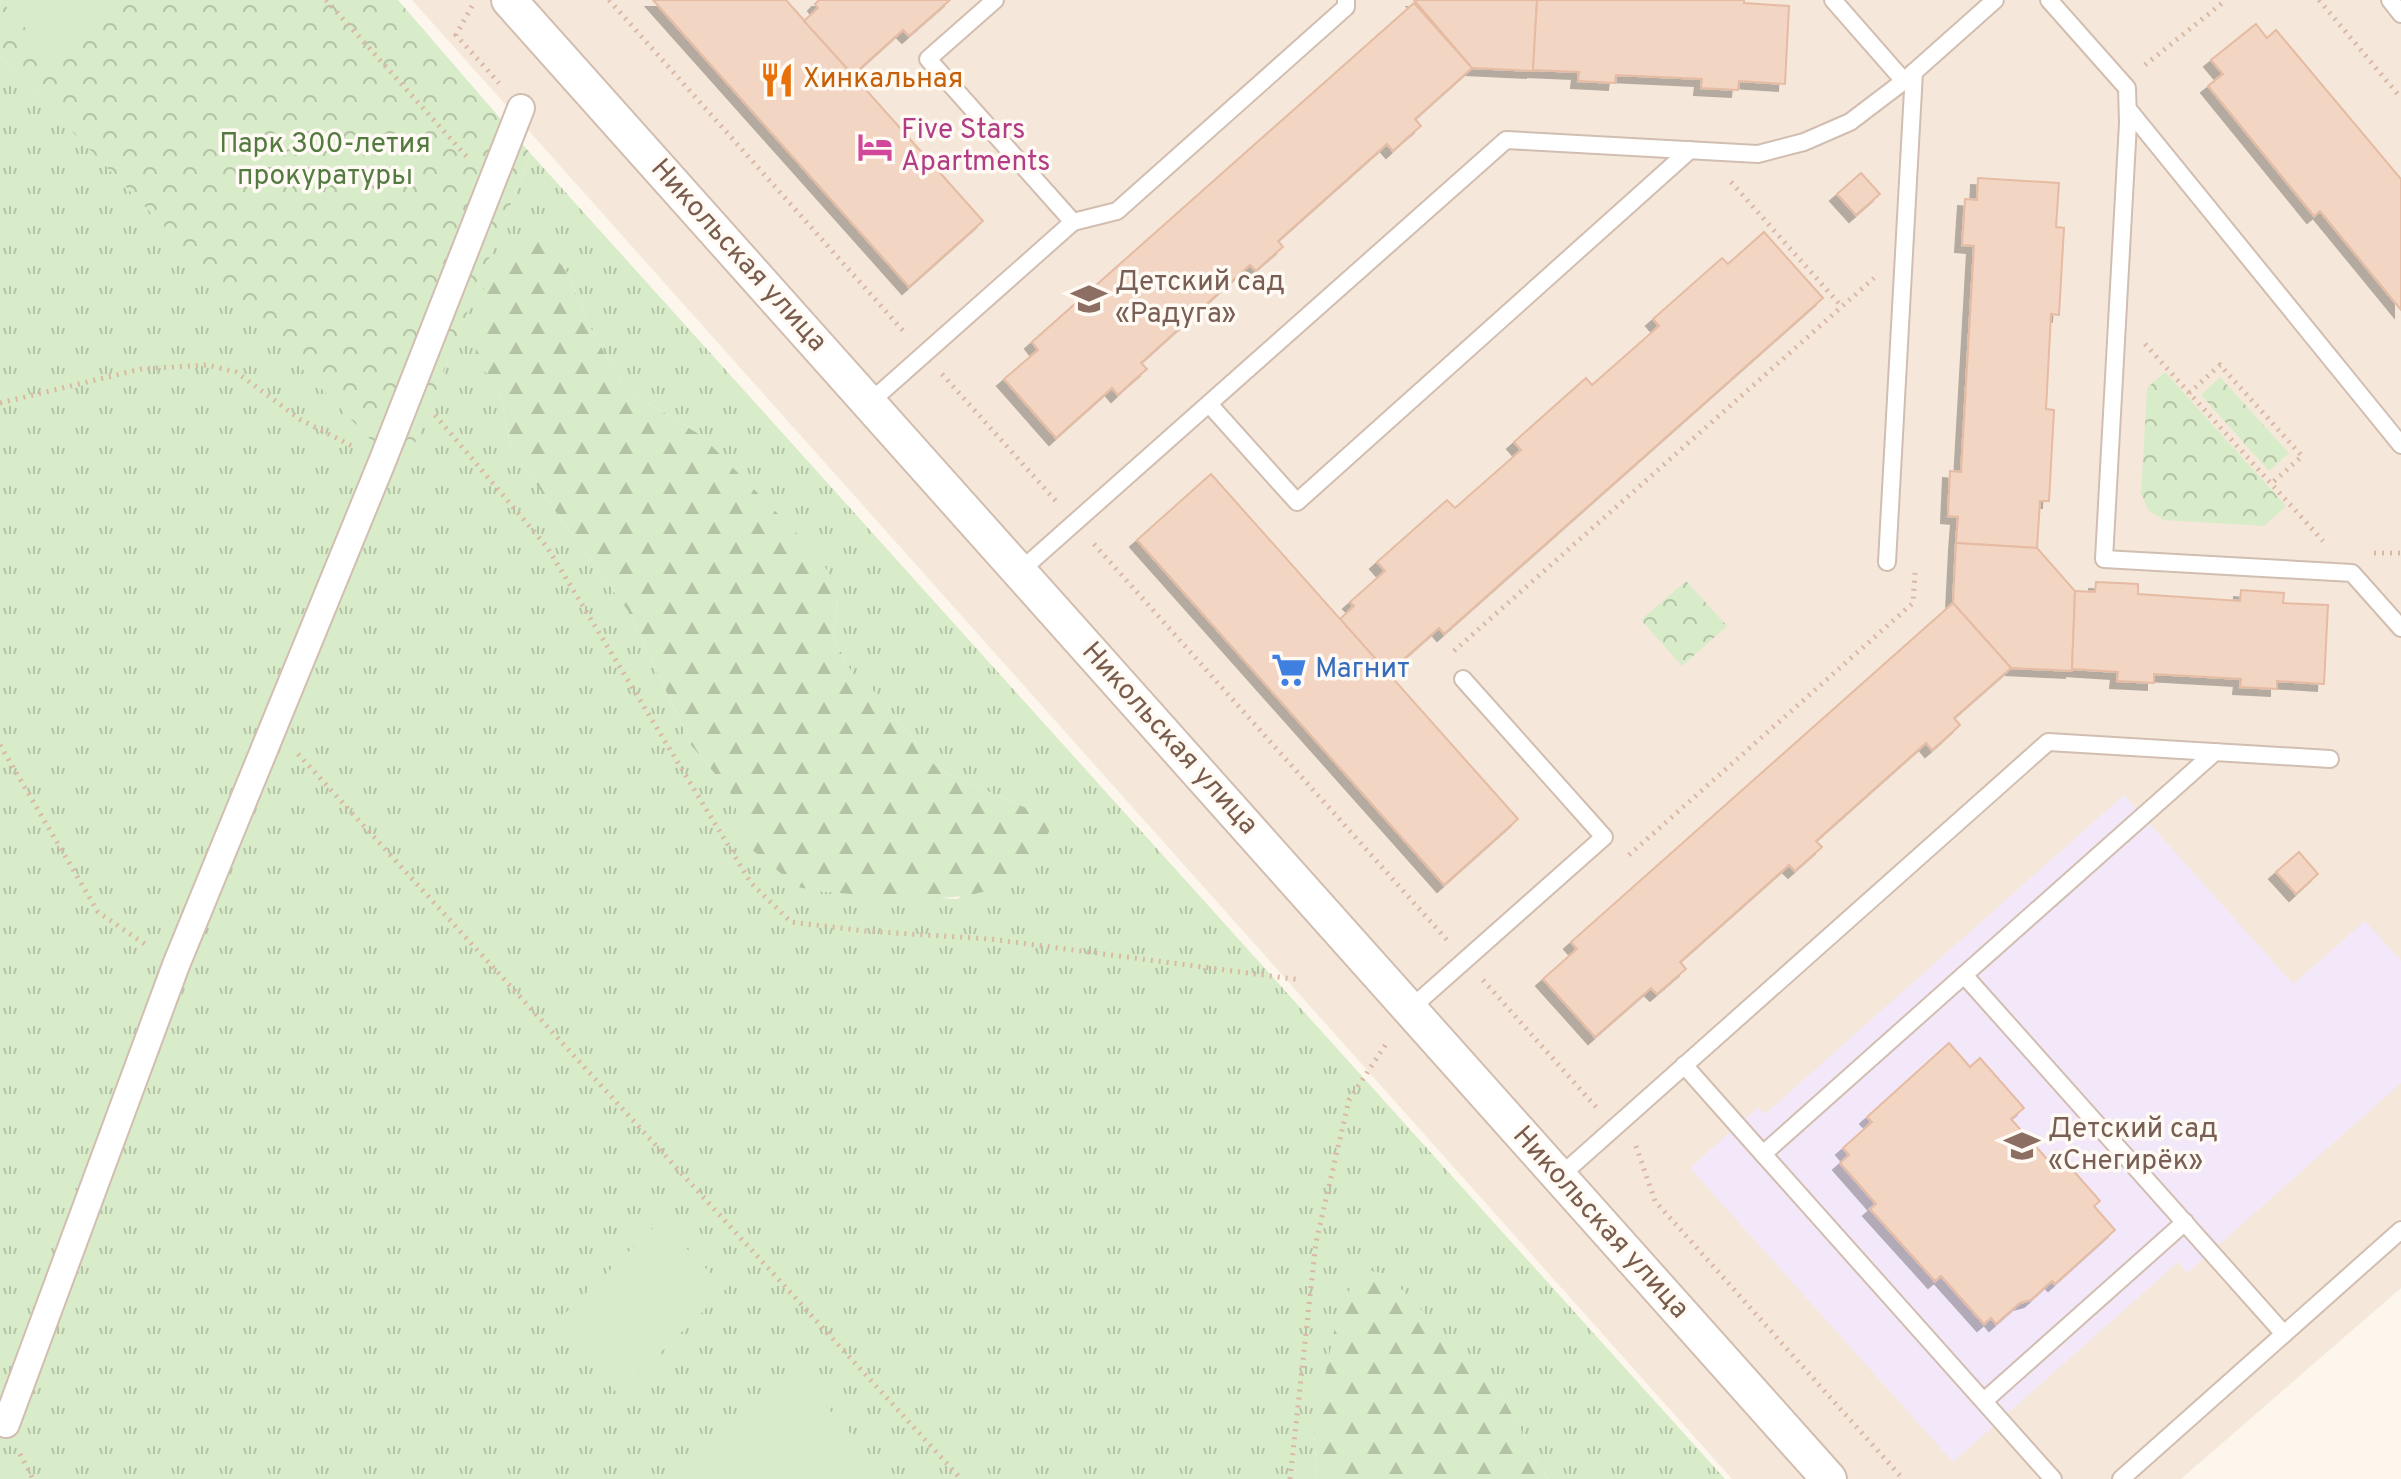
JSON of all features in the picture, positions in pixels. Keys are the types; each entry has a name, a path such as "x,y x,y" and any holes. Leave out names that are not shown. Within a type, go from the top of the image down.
{"street":[{"name":"Никольская улица","path":"509,0 1829,1479"},
{"path":"6,1424 176,965 412,388 521,108"}],"lane":[{"path":"995,0 928,59 1073,222"},
{"path":"869,403 1073,222 1117,211 1346,7 1346,0"},
{"path":"1833,0 1909,77 1904,252 1887,562"},
{"path":"1019,572 1506,140 1758,154 1804,142 1850,122 1909,77 1995,0"},
{"path":"2390,0 2401,14"},
{"path":"2054,2 2127,88 2104,559 2352,573 2401,628"},
{"path":"2128,109 2401,445"},
{"path":"1209,404 1297,502 1696,150"},
{"path":"1410,1009 1604,837 1463,679"},
{"path":"1559,1177 2048,742 2330,759"},
{"path":"1763,1154 2215,752"},
{"path":"1964,975 2284,1334"},
{"path":"1684,1065 2053,1479"},
{"path":"1984,1401 2185,1222"},
{"path":"2121,1479 2401,1230"}],"path":[{"path":"326,0 490,184"},
{"path":"475,0 456,35 521,108"},
{"path":"609,0 1485,983 1620,1122 1655,1201 1903,1479"},
{"path":"2123,83 2226,0"},
{"path":"2319,0 2401,98"},
{"path":"1696,150 1842,307"},
{"path":"1463,679 1445,659 1904,252"},
{"path":"2118,313 2352,573"},
{"path":"0,403 141,369 207,365 236,372 301,420 382,462"},
{"path":"2189,393 2220,365 2230,376 2302,456 2271,484"},
{"path":"412,388 547,547 751,883 791,922 865,931 990,939 1301,980"},
{"path":"1628,856 1913,603"},
{"path":"273,726 961,1479"},
{"path":"0,745 98,912 176,965"},
{"path":"1485,983 1497,972"},
{"path":"1290,1479 1316,1242 1349,1100 1410,1009"}],"shaded area":[{"path":"412,0 2391,0 2401,14 2401,1288 2181,1479 1732,1479"},
{"name":"Детский сад «Снегирёк»","path":"2124,795 2293,984 2365,921 2401,961 2401,1083 2187,1273 2178,1262 1953,1462 1690,1168 1758,1107 1765,1114"}],"green space":[{"name":"Парк 300-летия прокуратуры","path":"0,0 398,0 531,154 403,473 0,57"},
{"path":"0,0 129,0 59,65"},
{"path":"0,57 403,472 531,154 1725,1479 1548,1479 1499,1391 1314,1430 1317,1479 0,1479","holes":["567,272 592,331 625,389 702,436 838,597 833,637 853,675 871,688 939,770 1038,813 958,899 817,891 798,886 752,849 730,792 691,745 631,615 511,450 500,390"]},
{"path":"523,237 540,238 567,272 592,331 625,389 702,436 822,559 838,597 833,637 853,675 871,688 939,770 1038,813 1050,830 1028,867 1008,882 984,892 957,897 898,898 798,887 751,849 730,792 691,745 631,615 511,450 500,390 475,360 480,301 492,263"},
{"path":"2165,372 2286,506 2264,526 2164,520 2149,511 2141,494 2147,388"},
{"path":"2220,377 2289,453 2269,471 2201,395"},
{"path":"1686,581 1727,626 1682,666 1641,620"},
{"path":"660,1221 726,1289 618,1394 552,1326"},
{"path":"1366,1270 1387,1274 1499,1391 1548,1479 1317,1479 1314,1430 1340,1302"},
{"path":"795,1372 892,1479 677,1479"}],"building":[{"path":"653,0 786,0 983,221 909,287"},
{"path":"819,0 950,0 909,36 903,30 853,75 804,21 818,8 815,4"},
{"path":"1414,0 1537,0 1533,71 1472,68"},
{"path":"1537,0 1744,0 1744,3 1789,6 1785,84 1739,81 1738,90 1701,88 1702,79 1616,75 1615,83 1578,81 1579,72 1533,70"},
{"path":"1414,3 1472,68 1415,119 1421,126 1393,151 1387,144 1278,241 1283,247 1256,271 1250,265 1141,363 1147,369 1118,395 1112,388 1056,438 1004,379 1038,350 1032,342"},
{"path":"2256,24 2267,38 2276,30 2401,179 2401,310 2320,211 2314,216 2208,86 2223,74 2211,60"},
{"path":"1861,173 1880,194 1856,215 1837,194"},
{"path":"1978,178 2059,183 2056,227 2064,228 2059,315 2051,314 2046,409 2054,410 2049,501 2040,501 2037,548 1956,543 1958,517 1948,516 1950,471 1961,472 1974,246 1962,245 1965,199 1977,200"},
{"path":"1764,232 1823,298 1444,634 1439,628 1388,673 1340,619 1354,606 1350,602 1385,571 1377,562 1447,500 1455,508 1521,450 1514,442 1586,378 1592,385 1659,326 1653,319 1722,258 1728,264"},
{"path":"1211,474 1518,819 1444,885 1137,540"},
{"path":"1956,543 2037,548 2075,591 2072,671 2011,668 1953,603"},
{"path":"2096,582 2138,584 2138,594 2240,601 2241,590 2284,593 2283,603 2328,605 2324,684 2277,681 2277,689 2240,687 2241,679 2154,674 2154,683 2117,681 2118,672 2072,669 2075,591 2095,592"},
{"path":"1953,603 2011,668 1954,718 1960,725 1946,738 1932,750 1926,743 1816,841 1822,847 1795,871 1789,865 1680,962 1686,969 1657,994 1651,988 1595,1037 1543,979 1577,949 1571,942"},
{"path":"2299,852 2318,874 2296,894 2276,872"},
{"path":"1949,1043 1970,1067 1980,1058 2024,1108 2011,1119 2047,1159 2056,1151 2100,1201 2094,1206 2115,1230 2055,1284 2052,1281 1996,1324 1991,1318 1984,1324 1941,1276 1935,1281 1870,1209 1876,1204 1840,1163 1849,1155 1843,1148 1872,1122 1867,1117"}],"place":[{"name":"Хинкальная","path":"777,80"},
{"name":"Five Stars Apartments","path":"875,147"},
{"name":"Детский сад «Радуга»","path":"1089,299"},
{"name":"Магнит","path":"1289,670"},
{"name":"Детский сад «Снегирёк»","path":"2022,1146"}]}
